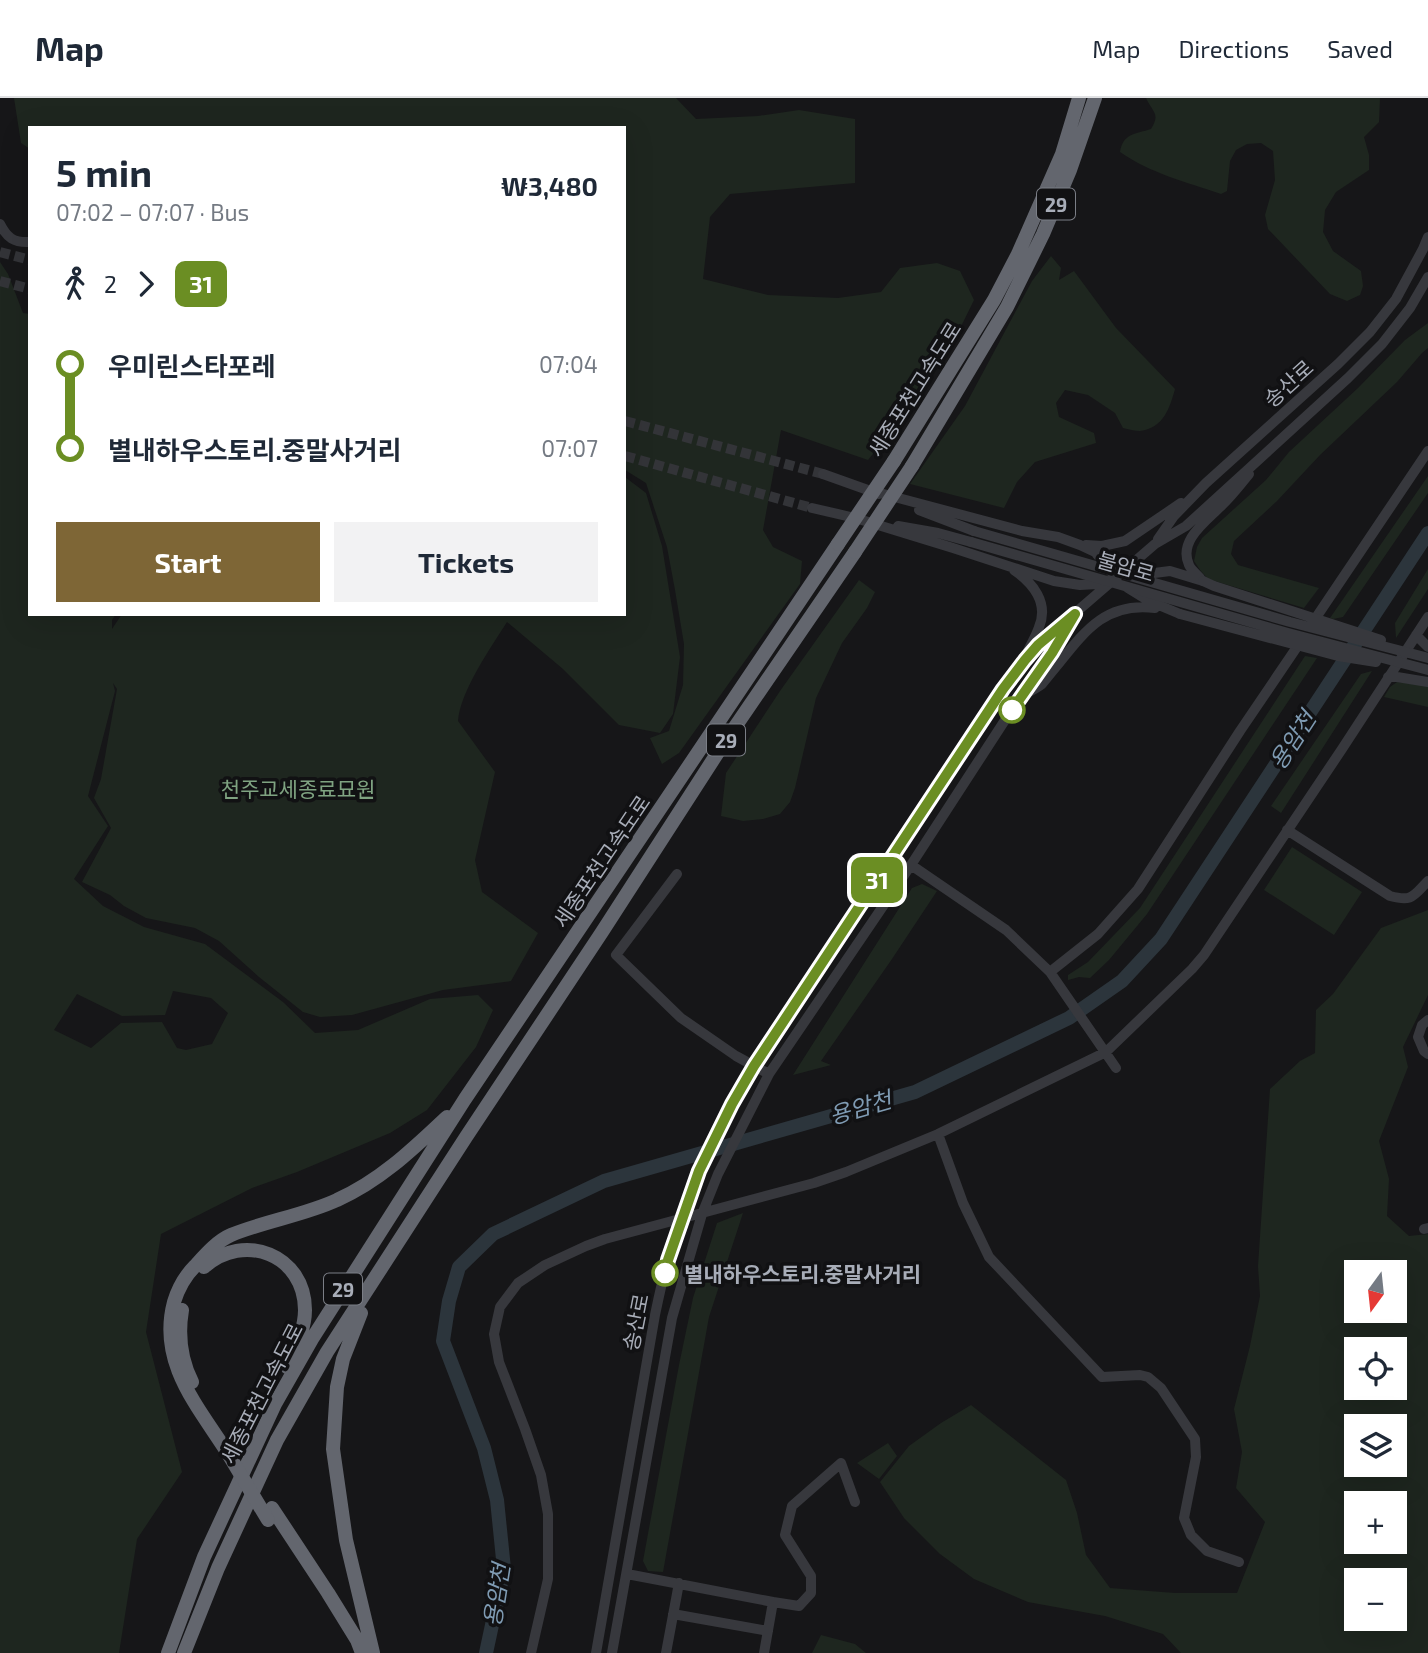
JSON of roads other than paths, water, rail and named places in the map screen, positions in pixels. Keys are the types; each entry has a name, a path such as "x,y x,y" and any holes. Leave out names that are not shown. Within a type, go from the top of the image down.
{"highway":[{"name":"세종포천고속도로","path":"184,1653 218,1568 277,1440 327,1352 722,746 912,466 1000,303 1018,254 1062,154 1079,98"},
{"name":"세종포천고속도로","path":"168,1653 204,1557 275,1404 312,1339 466,1099 1044,234 1096,98"},
{"path":"229,1447 184,1386 170,1345 174,1303 190,1270 229,1236 337,1201 373,1181 408,1154 466,1099"},
{"path":"275,1404 304,1322 305,1308 301,1288 290,1270 275,1258 254,1250 233,1251 205,1266 189,1290 181,1312 180,1338 188,1374 354,1653"},
{"path":"373,1653 346,1540 333,1449 337,1387 343,1359 355,1324 388,1257"},
{"path":"270,1514 328,1593 362,1653"}],"street":[{"path":"0,224 5,235 20,242 28,242"},
{"name":"송산로","path":"1155,544 1174,516 1370,332 1396,299 1428,237"},
{"name":"송산로","path":"596,1653 655,1315 668,1260 699,1171 754,1066 1003,689 1025,660 1038,645 1155,544 1186,526 1348,378 1382,344 1410,308 1428,277"},
{"path":"1203,580 1189,566 1186,551 1191,536 1223,505 1274,444"},
{"path":"1050,972 1098,934 1138,889 1240,731 1428,451"},
{"name":"불암로","path":"823,474 974,531 1290,622 1428,657"},
{"path":"1080,544 1102,546 1125,541 1202,489"},
{"path":"876,492 1080,544 1095,552 1116,578 1136,594 1180,614 1338,656 1428,670"},
{"name":"불암로","path":"811,508 938,533 1428,670"},
{"path":"851,517 1055,581 1080,585 1097,584 1116,578 1170,571 1387,641 1428,657"},
{"path":"1005,564 1033,586 1042,606 1040,625 1025,660"},
{"path":"1020,697 1041,685 1081,636 1102,617 1127,609 1165,609"},
{"name":"송산로","path":"612,1653 672,1318 702,1214 718,1174 769,1074 911,866 1075,614"},
{"path":"531,1653 548,1579 548,1514 541,1475 499,1362 494,1334 500,1307 518,1283 545,1265 605,1239 846,1172 938,1134 1106,1052 1204,955 1428,617"},
{"path":"1416,635 1428,646"},
{"path":"1388,677 1428,682"},
{"path":"1287,830 1390,896 1403,899 1412,897 1428,881"},
{"path":"911,866 1006,930 1050,972 1116,1068"},
{"path":"677,874 616,955 681,1018 736,1056 769,1074"},
{"path":"1428,1020 1422,1025 1418,1037 1423,1051 1428,1054"},
{"path":"938,1134 963,1202 989,1258 1102,1377 1140,1375 1148,1377 1161,1388 1195,1439 1196,1457 1184,1518 1191,1535 1207,1551 1240,1562"},
{"path":"627,1574 799,1606 811,1593 811,1576 785,1535 792,1506 841,1463 855,1502"},
{"path":"666,1653 679,1583"},
{"path":"764,1653 773,1602"},
{"path":"673,1614 768,1631"}],"waterway":[{"name":"용암천","path":"486,1653 504,1569 497,1500 484,1448 443,1341 449,1301 459,1267 493,1234 604,1181 915,1092 1069,1018 1122,981 1161,939 1428,533"}],"tunnel":[{"path":"0,252 28,259"},
{"path":"0,281 28,288"},
{"path":"626,421 823,474"},
{"path":"626,456 812,508"}],"place":[{"name":"별내하우스토리.중말사거리","path":"665,1273"}],"park label":[{"name":"천주교세종료묘원","path":"298,788"}]}
